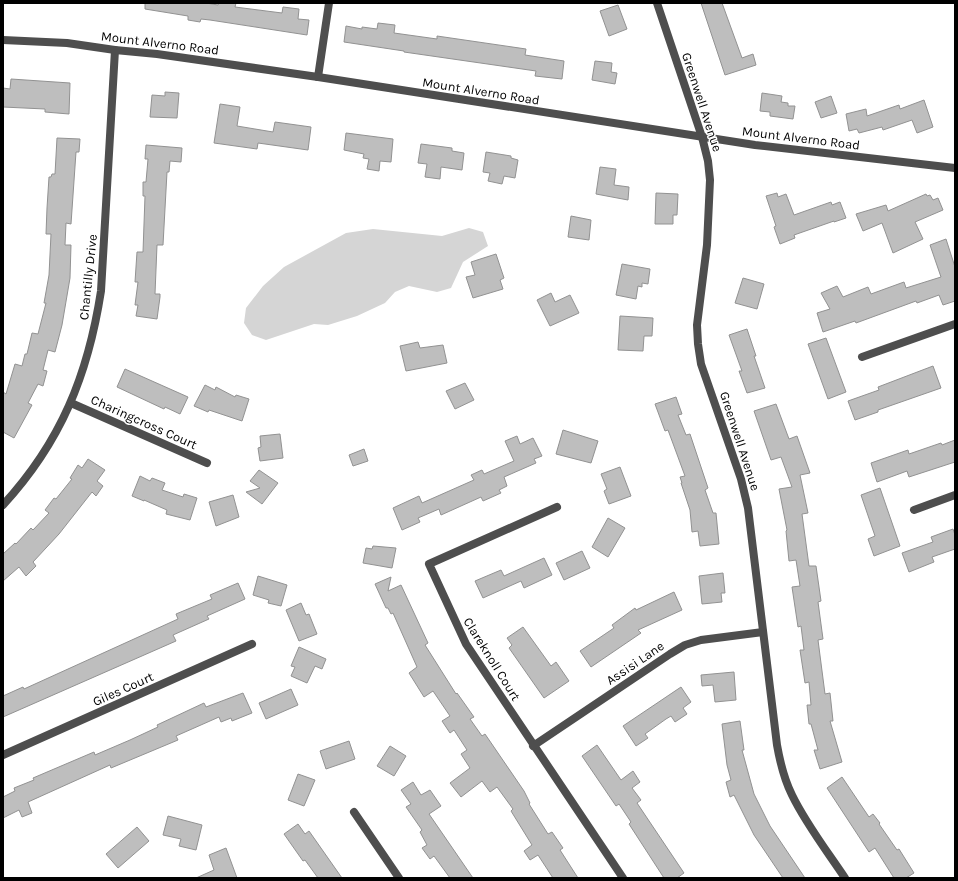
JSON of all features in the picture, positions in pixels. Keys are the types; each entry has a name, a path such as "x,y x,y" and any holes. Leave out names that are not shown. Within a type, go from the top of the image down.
{"street":[{"path":"318,77 329,3"},
{"name":"Greenwell Avenue","path":"657,3 702,137 708,161 710,180 707,245 697,318 698,344 701,364 741,479 748,508 777,745 782,767 791,794 806,820 845,878"},
{"name":"Mount Alverno Road","path":"3,40 67,43 114,50 158,54 318,77 754,145 955,168"},
{"name":"Chantilly Drive","path":"3,505 18,489 37,463 56,432 71,403 89,354 101,291 114,50"},
{"path":"862,357 955,324"},
{"name":"Charingcross Court","path":"71,403 208,463"},
{"path":"914,510 955,495"},
{"name":"Clareknoll Court","path":"557,507 429,564 466,644 623,878"},
{"name":"Assisi Lane","path":"533,746 685,645 701,640 763,632"},
{"name":"Giles Court","path":"3,755 252,644"},
{"path":"354,812 399,878"}],"shaded area":[{"path":"469,228 483,232 488,246 463,262 451,288 437,292 409,286 395,292 385,303 357,316 328,325 314,324 266,340 252,335 244,323 246,308 263,286 284,267 346,233 373,229 442,236"}],"building":[{"path":"145,3 206,3 218,5 219,3 236,3 235,7 282,13 283,7 299,9 298,19 309,20 307,35 210,20 201,19 200,22 188,20 188,16 145,9"},
{"path":"701,3 722,3 742,58 753,54 756,65 725,75"},
{"path":"618,5 627,29 609,36 600,11"},
{"path":"378,23 395,25 394,33 437,39 437,36 526,49 525,55 564,61 562,79 535,76 536,71 344,42 346,26 362,29 362,27 377,29"},
{"path":"595,61 612,63 611,72 617,73 615,84 592,80"},
{"path":"11,79 70,83 69,114 45,112 45,109 3,107 3,88 10,89"},
{"path":"165,92 179,93 177,118 150,117 152,95 165,96"},
{"path":"762,93 782,96 781,102 788,103 788,106 795,106 793,119 770,116 770,112 760,111"},
{"path":"831,96 837,113 821,118 815,102"},
{"path":"924,100 933,127 917,133 912,120 883,130 882,127 859,133 857,129 849,131 846,114 866,109 867,116 899,105 900,109"},
{"path":"220,104 240,107 237,126 273,132 275,122 311,127 308,150 258,143 257,149 214,143"},
{"path":"346,133 393,139 391,162 380,161 379,171 367,169 369,159 363,158 364,154 344,150"},
{"path":"57,138 80,139 79,152 76,152 71,224 66,223 65,245 71,245 70,278 62,325 55,352 48,350 43,370 47,371 43,386 38,384 28,403 32,405 14,438 3,432 3,392 6,394 15,364 22,366 25,354 27,354 32,333 38,334 46,303 44,303 49,275 51,234 46,234 49,177 51,177 52,174 55,174"},
{"path":"421,144 452,148 452,151 464,153 462,170 441,167 440,179 425,177 427,164 418,163"},
{"path":"146,145 182,148 181,162 170,161 169,172 167,172 163,245 157,245 155,294 160,294 160,297 157,319 136,316 138,305 135,305 138,282 135,282 137,252 143,252 145,196 143,196 143,182 146,182 148,159 145,159"},
{"path":"486,152 511,156 511,158 518,160 515,178 504,176 502,184 488,181 490,173 483,172"},
{"path":"600,167 616,169 614,185 629,187 628,200 596,194"},
{"path":"656,193 678,194 677,215 673,215 673,224 655,224"},
{"path":"777,193 778,197 786,194 794,215 831,202 832,205 840,202 846,218 794,235 795,238 780,244 766,196"},
{"path":"926,194 927,196 930,195 933,200 938,198 943,210 915,222 923,239 893,253 882,223 863,231 856,214 886,205 888,211"},
{"path":"571,216 591,220 589,240 568,237"},
{"path":"946,239 955,267 955,301 943,305 939,295 917,303 916,301 856,323 855,321 823,332 817,313 830,309 821,293 837,286 843,297 868,287 871,294 904,282 906,288 941,277 930,245"},
{"path":"496,254 504,278 500,280 503,289 473,298 466,277 475,275 471,262"},
{"path":"622,264 650,269 648,284 642,283 642,287 638,286 636,299 616,295"},
{"path":"743,278 764,284 757,309 735,303"},
{"path":"551,293 555,302 570,295 579,313 550,326 537,300"},
{"path":"620,316 653,318 652,336 644,336 643,351 618,350"},
{"path":"747,329 765,388 747,393 739,371 742,371 729,335"},
{"path":"826,338 846,392 828,399 808,344"},
{"path":"418,342 420,348 443,345 447,363 406,371 400,346"},
{"path":"933,366 941,388 878,410 878,412 855,420 848,401 879,390 878,387"},
{"path":"125,369 188,397 180,414 165,407 164,409 117,387"},
{"path":"465,383 474,400 455,409 446,391"},
{"path":"205,385 215,390 216,387 235,397 236,395 249,399 242,421 209,410 208,412 194,406"},
{"path":"676,397 682,414 678,415 686,435 690,434 708,488 705,490 713,513 716,513 719,544 700,546 698,531 692,532 690,510 680,477 685,476 668,430 665,431 655,404"},
{"path":"776,404 789,439 797,436 810,473 800,475 808,513 802,514 809,566 816,566 821,601 818,602 823,639 818,640 825,694 830,693 833,721 830,721 842,762 820,769 814,750 818,750 811,724 809,724 807,705 811,705 809,682 805,683 800,650 804,650 801,626 798,627 792,587 800,586 796,560 789,561 787,530 779,489 792,487 781,457 771,460 754,411"},
{"path":"563,430 598,441 591,463 556,454"},
{"path":"280,434 283,458 260,461 258,448 261,447 260,436"},
{"path":"517,436 520,444 533,438 542,456 534,459 536,463 504,477 507,486 499,490 501,493 483,501 481,497 441,515 439,509 418,518 420,522 402,530 393,508 419,496 422,503 474,480 471,475 482,470 484,474 514,461 505,441"},
{"path":"955,440 955,462 909,477 907,471 877,482 871,463 908,450 909,454 941,443 942,445"},
{"path":"364,449 368,461 353,466 349,455"},
{"path":"88,459 105,470 97,481 103,486 96,496 92,492 59,534 33,562 36,566 26,576 19,567 3,581 3,554 15,543 16,544 31,528 33,530 49,513 45,510 72,479 70,478 78,465 82,468"},
{"path":"620,467 631,496 609,504 604,491 607,489 601,474"},
{"path":"259,470 278,483 262,504 246,492 260,488 250,481"},
{"path":"140,476 150,481 152,478 165,483 162,490 183,497 184,494 197,498 190,520 166,514 167,510 132,496"},
{"path":"880,488 900,546 874,556 868,539 875,536 861,495"},
{"path":"233,495 239,517 216,526 209,502"},
{"path":"608,518 625,528 608,557 592,547"},
{"path":"953,529 955,535 955,549 932,557 934,562 909,572 902,553 933,542 931,537"},
{"path":"373,546 396,548 392,568 363,563 366,548 372,549"},
{"path":"582,551 590,568 564,580 556,563"},
{"path":"544,558 552,575 524,588 521,581 483,598 475,581 501,570 504,576"},
{"path":"723,573 725,593 721,593 722,602 702,604 699,576"},
{"path":"258,576 287,585 281,606 268,603 269,600 253,595"},
{"path":"391,577 388,591 401,585 428,643 425,645 456,694 457,693 474,717 470,719 482,736 485,734 524,791 530,803 529,804 548,834 552,832 563,848 560,850 578,878 553,878 538,855 530,860 524,851 532,845 511,811 513,809 497,787 490,792 482,781 461,797 450,783 470,768 461,754 467,750 454,730 450,733 442,721 450,716 433,691 424,697 409,673 417,667 393,613 391,614 388,608 386,608 375,584"},
{"path":"238,583 245,599 207,616 209,619 173,635 176,641 3,717 3,696 23,687 24,689 178,619 176,614 212,599 210,595"},
{"path":"674,592 682,610 638,630 641,633 591,667 580,651 614,628 612,625 635,608 636,610"},
{"path":"301,603 306,615 309,614 317,634 299,641 286,610"},
{"path":"523,627 551,666 556,662 569,681 544,698 509,648 512,645 507,638"},
{"path":"299,647 326,659 322,669 315,666 307,683 291,676 295,667 291,666"},
{"path":"734,672 736,700 715,702 713,685 702,686 701,675"},
{"path":"681,687 691,702 683,708 687,714 675,722 671,716 666,719 645,734 648,738 636,746 623,726"},
{"path":"291,689 298,705 266,719 259,703"},
{"path":"243,693 252,713 232,721 231,718 221,722 219,717 176,736 178,740 111,768 110,765 28,802 32,813 22,817 19,810 3,818 3,797 15,791 14,788 34,780 33,778 94,752 95,755 130,740 158,727 157,725 204,703 206,707"},
{"path":"740,721 744,750 742,750 754,794 770,826 805,878 783,878 754,835 734,795 730,797 726,782 731,780 727,765 722,724"},
{"path":"349,741 355,759 326,769 320,751"},
{"path":"597,745 621,780 633,771 640,782 632,788 641,800 637,803 684,873 677,878 664,878 629,824 631,822 619,804 616,806 582,756"},
{"path":"390,746 406,756 394,776 377,766"},
{"path":"298,774 315,780 304,806 288,800"},
{"path":"842,777 869,817 873,814 880,823 879,824 897,850 899,849 914,873 906,878 894,878 875,848 869,852 827,788"},
{"path":"413,782 421,795 430,790 441,806 429,814 473,878 450,878 434,856 430,859 422,848 427,845 420,832 422,830 406,807 411,804 401,790"},
{"path":"168,816 202,825 196,850 179,846 181,839 163,835"},
{"path":"298,824 305,834 309,831 342,878 318,878 305,860 303,861 284,834"},
{"path":"137,827 149,841 118,868 106,854"},
{"path":"226,848 237,878 196,878 214,870 209,855"}]}
